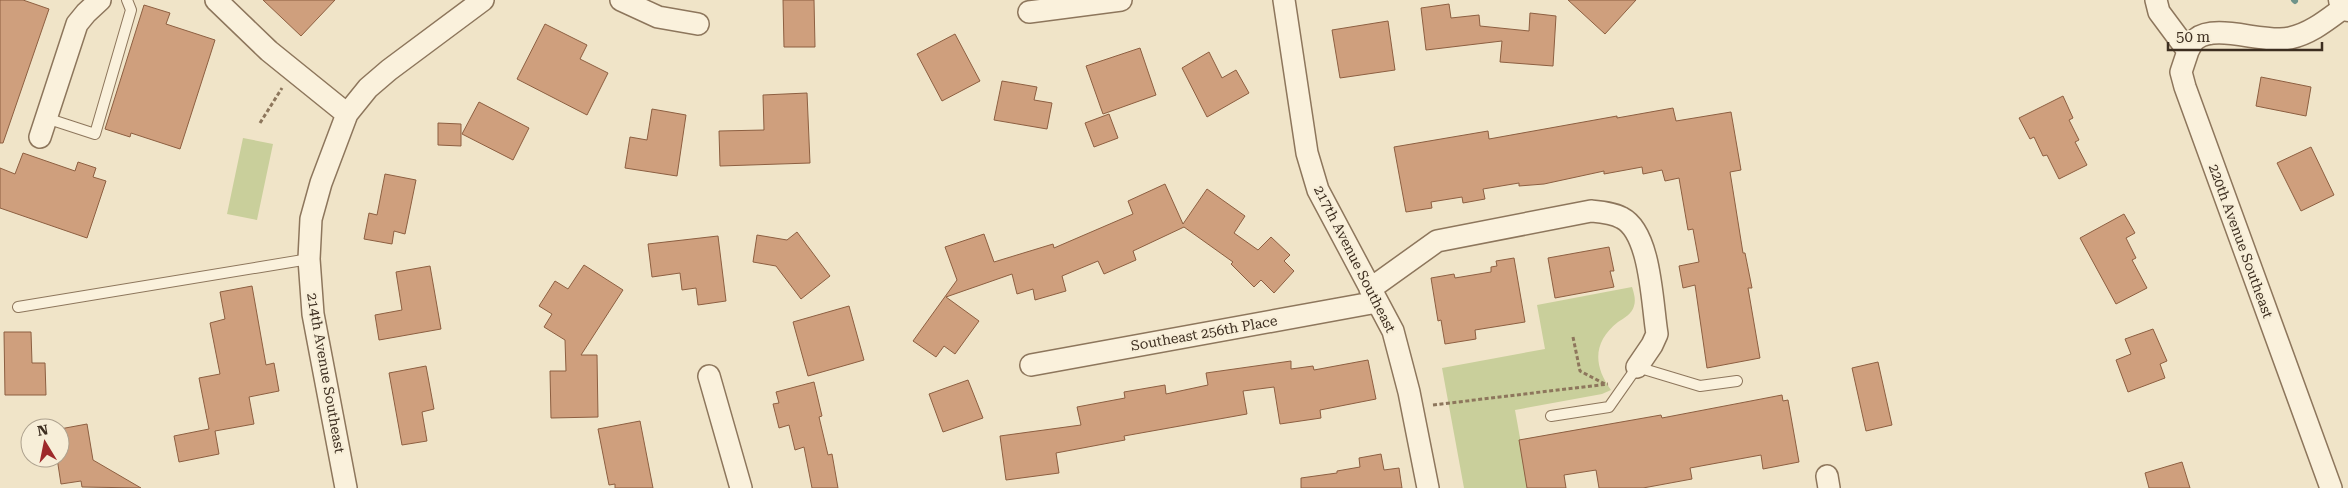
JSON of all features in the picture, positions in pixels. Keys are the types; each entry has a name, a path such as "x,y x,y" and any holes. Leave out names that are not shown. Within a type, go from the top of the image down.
{"street":[{"path":"43,128 77,24 100,0"},
{"path":"216,0 269,51 347,114"},
{"name":"214th Avenue Southeast","path":"346,488 313,314 309,259 312,218 321,183 347,114 368,88 389,70 483,0"},
{"path":"621,0 658,18 698,24"},
{"path":"1029,12 1121,0"},
{"name":"217th Avenue Southeast","path":"1284,0 1310,162 1318,190 1393,331 1412,408 1428,488"},
{"path":"2156,0 2159,12 2188,51 2196,39 2206,34 2226,33 2266,40 2280,40 2308,33 2345,5"},
{"name":"220th Avenue Southeast","path":"2188,51 2181,72 2185,87 2331,488"},
{"name":"Southeast 256th Place","path":"1031,365 1373,295 1423,249 1445,238 1591,211 1606,212 1623,218 1635,230 1643,245 1657,334 1652,345 1636,367"},
{"path":"709,376 741,488"}],"lane":[{"path":"43,128 95,134 131,10 127,0"},
{"path":"18,307 309,259"},
{"path":"1551,416 1609,406 1636,367 1700,386 1737,382"}],"path":[{"path":"260,123 293,70"},
{"path":"1573,337 1580,371 1605,384"},
{"path":"1412,408 1605,384 1615,382 1636,367"}],"green space":[{"path":"243,138 273,144 257,220 227,214"},
{"path":"1632,287 1635,304 1632,311 1610,330 1600,346 1598,354 1601,372 1611,390 1602,394 1515,410 1529,488 1464,488 1442,368 1545,349 1537,305"}],"building":[{"path":"0,0 23,0 49,9 3,143 0,143"},
{"path":"263,0 335,0 301,36"},
{"path":"783,0 814,0 815,47 784,47"},
{"path":"1568,0 1636,0 1605,34"},
{"path":"1449,4 1451,18 1479,15 1480,26 1529,31 1530,13 1556,16 1553,66 1500,62 1502,41 1426,50 1421,8"},
{"path":"144,5 170,13 166,24 215,40 180,149 131,133 130,137 105,129"},
{"path":"1388,21 1395,70 1340,78 1332,30"},
{"path":"545,24 587,45 580,59 608,73 587,115 517,79"},
{"path":"955,34 980,81 942,101 917,54"},
{"path":"1140,48 1156,95 1103,114 1086,66"},
{"path":"1209,52 1222,78 1236,70 1249,93 1207,117 1182,68"},
{"path":"2261,77 2311,87 2306,116 2256,106"},
{"path":"1002,81 1037,87 1034,100 1052,103 1047,129 994,120"},
{"path":"807,93 810,163 720,166 719,131 764,130 763,95"},
{"path":"2063,96 2073,118 2069,120 2079,140 2075,142 2087,165 2059,179 2047,155 2043,156 2034,137 2030,139 2019,118"},
{"path":"479,102 529,128 513,160 462,134"},
{"path":"1673,108 1676,121 1731,112 1741,170 1730,172 1743,253 1745,253 1752,288 1748,288 1760,358 1707,368 1695,285 1683,288 1679,266 1699,262 1693,229 1688,230 1679,178 1665,181 1662,170 1643,174 1642,167 1604,174 1604,171 1544,184 1519,186 1519,183 1483,189 1485,199 1463,203 1462,197 1431,202 1432,208 1406,212 1394,147 1488,131 1489,139"},
{"path":"652,109 686,115 677,176 625,168 630,137 647,140"},
{"path":"1109,114 1118,138 1094,147 1085,123"},
{"path":"438,123 461,124 461,146 438,145"},
{"path":"2311,147 2334,195 2301,211 2277,163"},
{"path":"23,153 75,171 78,162 96,168 93,177 106,181 87,238 0,208 0,168 15,174"},
{"path":"385,174 416,180 405,234 394,231 392,244 364,239 369,213 377,215"},
{"path":"1165,184 1183,224 1207,189 1245,216 1234,233 1258,250 1271,237 1290,255 1284,261 1294,271 1274,293 1261,280 1254,287 1231,264 1233,262 1184,227 1133,251 1136,260 1104,274 1098,261 1062,276 1066,291 1035,300 1033,289 1017,294 1012,274 946,297 979,321 955,354 944,346 936,357 913,341 957,280 945,247 984,234 994,262 1053,244 1054,248 1133,214 1128,201"},
{"path":"2124,214 2135,233 2126,238 2136,258 2132,260 2147,288 2116,304 2080,238"},
{"path":"797,232 830,276 801,299 776,266 753,262 757,235 787,240"},
{"path":"718,236 726,301 698,305 696,288 682,290 680,273 652,277 648,244"},
{"path":"1609,247 1614,271 1610,271 1614,287 1555,298 1548,258"},
{"path":"1514,258 1525,322 1475,330 1476,339 1445,344 1441,320 1438,321 1431,278 1454,274 1455,278 1491,272 1491,267 1497,266 1496,261"},
{"path":"584,265 623,290 581,355 597,355 598,417 551,418 550,371 566,371 565,340 544,327 552,314 539,306 555,281 568,289"},
{"path":"430,266 441,329 379,340 375,315 402,310 396,272"},
{"path":"252,286 266,365 274,363 279,391 249,397 254,424 215,431 219,454 179,462 174,436 209,429 199,378 220,374 210,323 225,319 220,292"},
{"path":"849,306 864,360 808,376 793,322"},
{"path":"2153,329 2167,361 2160,364 2165,378 2128,392 2116,360 2131,354 2125,339"},
{"path":"4,332 31,332 32,363 45,363 46,395 5,395"},
{"path":"1368,360 1376,399 1320,410 1321,418 1280,424 1274,387 1243,391 1247,414 1124,436 1125,440 1056,453 1059,473 1006,480 1000,436 1081,425 1077,407 1125,398 1124,392 1165,385 1166,394 1208,385 1206,373 1291,361 1291,369 1313,366 1314,370"},
{"path":"1878,362 1892,425 1866,431 1852,368"},
{"path":"426,366 434,409 422,412 427,441 402,445 389,373"},
{"path":"968,380 983,418 943,432 929,394"},
{"path":"814,382 822,416 819,417 828,455 832,454 838,488 812,488 804,447 795,450 789,425 779,428 773,404 779,403 776,392"},
{"path":"1782,395 1783,401 1788,400 1799,462 1763,469 1761,455 1690,468 1692,479 1643,488 1599,488 1596,470 1564,475 1566,488 1527,488 1519,440 1661,415 1662,418"},
{"path":"640,421 653,488 615,488 615,484 609,485 598,429"},
{"path":"87,424 93,460 141,488 82,487 81,481 61,484 59,468 70,468 70,427"},
{"path":"1381,454 1384,470 1399,468 1402,488 1301,488 1301,478 1337,473 1337,471 1360,467 1359,458"},
{"path":"2182,462 2190,488 2149,488 2145,473"}]}
